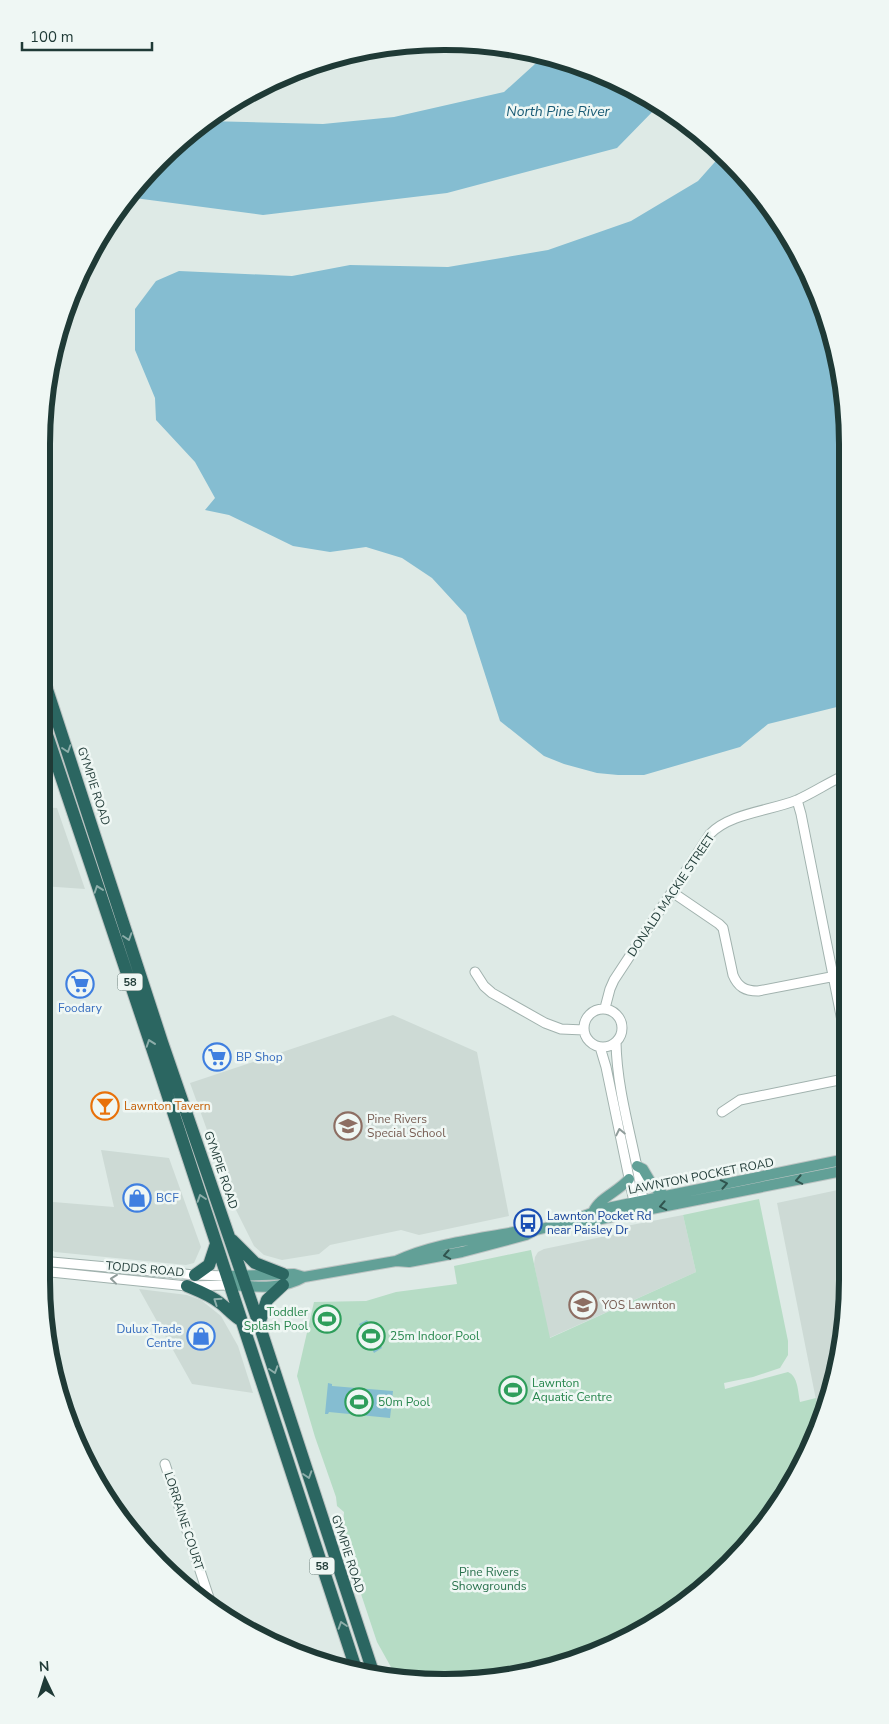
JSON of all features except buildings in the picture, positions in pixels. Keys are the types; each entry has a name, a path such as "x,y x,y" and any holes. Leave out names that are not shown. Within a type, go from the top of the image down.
{"highway":[{"name":"GYMPIE ROAD","path":"50,714 245,1281 371,1667"},
{"name":"58","path":"50,744 354,1663"},
{"path":"230,1238 255,1263 283,1280 267,1300 259,1324"},
{"path":"217,1244 209,1265 191,1281 222,1304 233,1316 242,1321"}],"main road":[{"name":"LAWNTON POCKET ROAD","path":"562,1224 576,1224 641,1206 665,1196 839,1160"},
{"path":"637,1166 643,1169 654,1186 665,1196"},
{"name":"LAWNTON POCKET ROAD","path":"245,1281 283,1280 294,1283 304,1278 396,1261 409,1262 462,1252 526,1235 593,1212 641,1206 839,1171"},
{"path":"593,1212 597,1204 629,1180"},
{"name":"TODDS ROAD","path":"229,1281 245,1281"}],"street":[{"name":"DONALD MACKIE STREET","path":"606,1008 614,980 715,828 727,821 797,800 839,778"},
{"path":"797,800 802,814 839,1004"},
{"path":"672,892 723,928 733,975 736,982 746,990 758,991 839,976"},
{"path":"475,972 484,986 492,993 545,1023 561,1029 584,1030"},
{"path":"600,1008 606,1008 617,1014 621,1019 622,1031 612,1046 600,1047 591,1043 584,1030 585,1020 591,1012 600,1008"},
{"path":"616,1042 618,1077 637,1166 641,1206"},
{"path":"600,1047 606,1067 632,1197 641,1206"},
{"path":"722,1112 740,1100 839,1080"},
{"name":"TODDS ROAD","path":"50,1262 191,1281"},
{"name":"TODDS ROAD","path":"50,1272 191,1281 229,1281"},
{"name":"LORRAINE COURT","path":"165,1464 208,1595"}],"shaded area":[{"path":"50,808 57,808 85,889 50,887"},
{"name":"Pine Rivers Special School","path":"393,1015 477,1052 509,1216 419,1235 401,1230 330,1245 319,1254 282,1260 264,1255 254,1246 236,1210 190,1083"},
{"path":"101,1150 169,1158 201,1247 194,1263 186,1265 55,1252 50,1249 50,1202 114,1207"},
{"path":"839,1190 839,1280 836,1331 826,1382 817,1407 777,1203"},
{"name":"YOS Lawnton","path":"683,1215 696,1272 549,1338 534,1264 538,1252 544,1249 616,1234 616,1228"},
{"path":"139,1289 187,1295 201,1300 221,1316 238,1346 253,1393 192,1384"},
{"path":"61,1370 82,1435 71,1406"}],"green space":[{"name":"Pine Rivers Showgrounds","path":"759,1199 788,1341 788,1355 780,1368 753,1377 724,1383 725,1389 788,1372 796,1381 800,1402 816,1398 818,1407 798,1454 773,1499 741,1540 705,1576 664,1608 595,1644 547,1661 496,1671 444,1674 393,1671 377,1642 342,1537 344,1512 337,1506 336,1497 315,1437 297,1376 314,1302 366,1301 396,1292 457,1284 454,1266 531,1250 550,1338 696,1272 683,1215"}],"water":[{"name":"North Pine River","path":"538,61 595,80 654,110 617,148 447,193 263,215 137,198 184,148 218,121 323,124 394,117 504,92"},
{"path":"717,160 741,184 757,204 773,225 798,270 809,294 826,342 836,393 839,444 839,706 768,724 740,747 644,775 597,773 564,764 544,756 500,721 466,615 432,578 402,558 366,547 330,552 293,546 229,515 205,510 215,498 195,462 156,420 155,398 135,350 135,309 156,281 179,271 292,276 350,265 448,267 548,250 631,221 698,181"},
{"name":"Toddler Splash Pool","path":"334,1311 337,1325 329,1333 318,1326 320,1313"},
{"name":"25m Indoor Pool","path":"367,1320 382,1348 374,1353 359,1324"},
{"name":"50m Pool","path":"328,1383 332,1384 332,1386 393,1391 390,1418 329,1412 325,1414"}],"place":[{"name":"Foodary","path":"80,984"},
{"name":"BP Shop","path":"217,1057"},
{"name":"Lawnton Tavern","path":"105,1106"},
{"name":"Pine Rivers Special School","path":"348,1126"},
{"name":"BCF","path":"137,1198"},
{"name":"Lawnton Pocket Rd near Paisley Dr","path":"528,1223"},
{"name":"YOS Lawnton","path":"583,1305"},
{"name":"Toddler Splash Pool","path":"327,1319"},
{"name":"Dulux Trade Centre","path":"201,1336"},
{"name":"25m Indoor Pool","path":"371,1336"},
{"name":"Lawnton Aquatic Centre","path":"513,1390"},
{"name":"50m Pool","path":"359,1402"}]}
